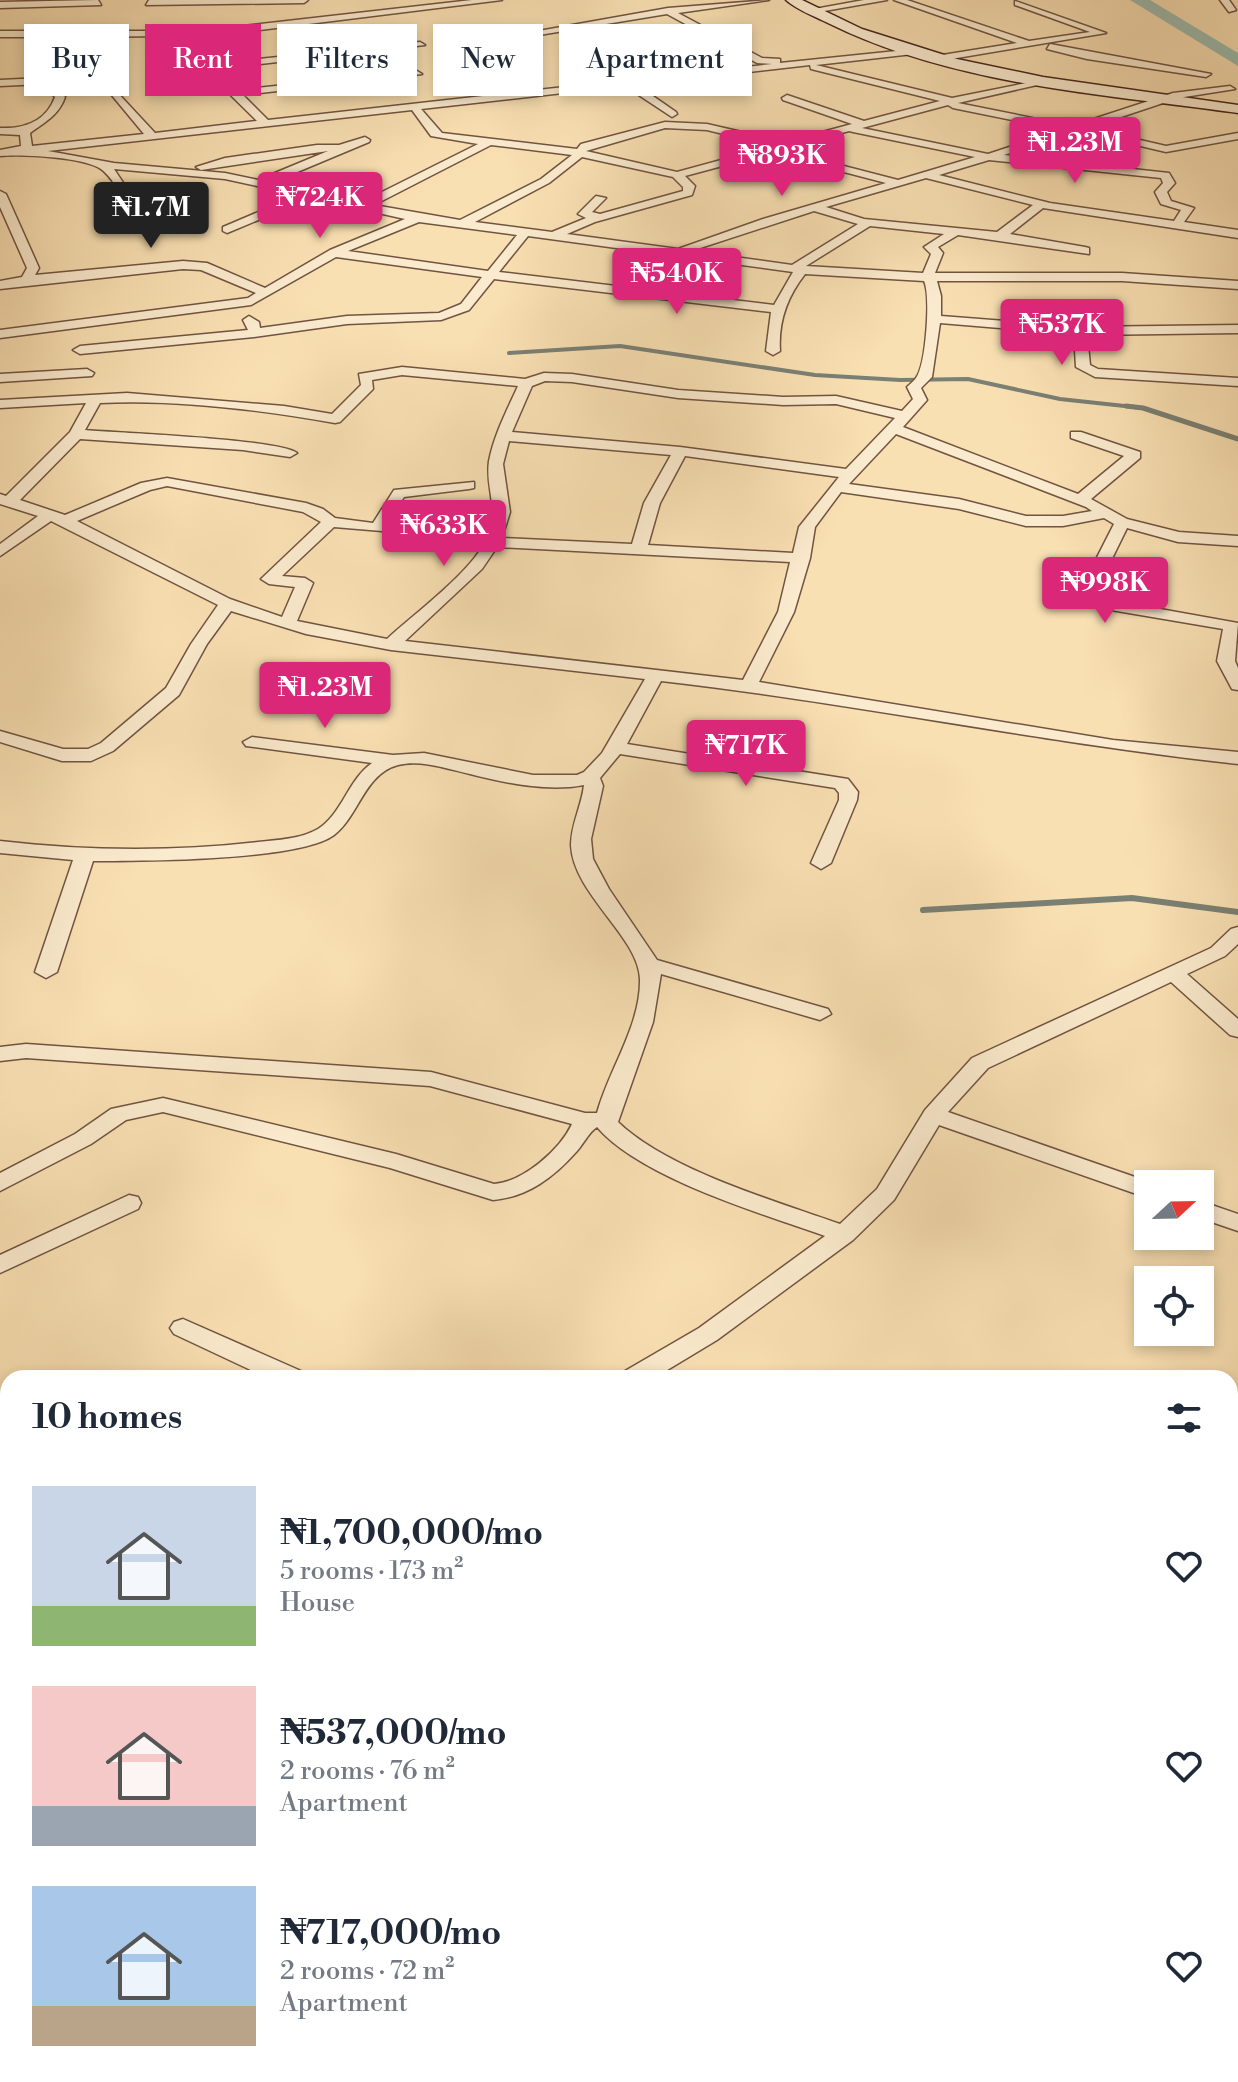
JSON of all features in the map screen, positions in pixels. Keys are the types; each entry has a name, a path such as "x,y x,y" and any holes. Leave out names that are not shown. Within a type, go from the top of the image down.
{"street":[{"path":"149,3 304,0 298,15 300,21"},
{"path":"261,27 428,4 498,0"},
{"path":"543,31 668,11 765,0"},
{"path":"792,0 857,32 939,58 1025,78 1238,109"},
{"path":"813,10 883,0"},
{"path":"898,0 1035,44 1083,55 1206,74"},
{"path":"1224,0 1232,10"},
{"path":"0,5 98,3"},
{"path":"939,58 1101,32 1018,3"},
{"path":"394,11 402,20"},
{"path":"668,11 760,61 907,49"},
{"path":"118,23 145,28"},
{"path":"0,34 24,34"},
{"path":"752,68 907,49"},
{"path":"1069,61 1083,55"},
{"path":"802,63 948,102 1157,148 1238,136"},
{"path":"1025,78 1054,67"},
{"path":"261,90 418,72 420,91 430,104"},
{"path":"414,106 435,134 580,153 677,175 848,129 866,128 948,102 1043,81"},
{"path":"0,83 24,82"},
{"path":"678,252 813,207 989,157 1161,100 1230,89"},
{"path":"0,153 559,90"},
{"path":"0,131 25,132 49,116 59,103 59,96"},
{"path":"118,96 151,135"},
{"path":"236,96 264,122"},
{"path":"646,96 672,114"},
{"path":"787,98 866,128 940,149 1165,175 1169,183 1161,192 1167,204 1188,208 1178,223"},
{"path":"462,224 499,203 522,195 589,144 672,124 707,127 788,146"},
{"path":"24,149 25,132"},
{"path":"262,182 365,140"},
{"path":"1203,141 1226,149"},
{"path":"363,206 487,143"},
{"path":"192,173 212,163 317,148 341,148"},
{"path":"24,149 102,164 262,182 418,218 798,269 852,275 1122,277 1238,285"},
{"path":"774,150 898,183"},
{"path":"102,164 115,176 128,198 143,204"},
{"path":"556,235 601,217 688,193 689,186 677,175"},
{"path":"925,175 1041,204 1238,234"},
{"path":"0,194 33,268 27,280"},
{"path":"227,229 312,194"},
{"path":"600,198 584,214 601,217"},
{"path":"1000,236 1041,204"},
{"path":"813,207 869,222 1000,236 1085,251"},
{"path":"0,334 251,301 334,253 418,218"},
{"path":"773,351 772,337 779,309 798,269 869,222"},
{"path":"80,350 360,319 434,318 465,307 525,232"},
{"path":"749,686 786,612 802,558 807,527 843,480 920,400 914,387 925,377 934,319 934,289 928,276 937,253 930,247 954,233"},
{"path":"334,253 779,309"},
{"path":"0,285 196,265 265,292"},
{"path":"235,304 254,325 254,333"},
{"path":"934,319 1080,331 1238,329"},
{"path":"70,324 92,386 91,398 76,434 5,500 57,518 228,603 288,623 391,645 749,686 1113,745 1238,758"},
{"path":"1080,331 1089,370 1238,382"},
{"path":"0,404 127,397 284,410 335,419 368,386 364,377 402,371 526,383 544,377 572,378 678,394 783,401 836,400 906,416"},
{"path":"0,378 87,373"},
{"path":"391,645 476,566 493,542 502,512 496,464 503,436 526,383"},
{"path":"893,428 1080,500 1122,522 1178,537 1238,541"},
{"path":"76,434 243,446 290,453"},
{"path":"1076,435 1135,455 1080,500"},
{"path":"503,436 680,451 843,480 1026,521 1063,521 1106,513"},
{"path":"639,549 652,503 680,451"},
{"path":"0,551 57,518 146,486 167,482 306,508 330,522 377,528 399,493 469,485"},
{"path":"288,623 305,583 269,579 330,522"},
{"path":"1122,522 1094,579 1094,593 1105,604 1219,622 1235,628 1226,661 1238,685"},
{"path":"493,542 802,558"},
{"path":"0,736 62,755 91,755 107,747 173,691 199,644 228,603"},
{"path":"252,742 392,760 425,757 486,773 542,781 571,781 590,777 607,760 656,674"},
{"path":"613,747 841,783 849,792 848,800 821,863"},
{"path":"0,847 85,855 267,848 306,843 326,833 367,774 392,760"},
{"path":"0,1183 83,1139 119,1114 163,1105 396,1162 493,1192 509,1191 532,1179 596,1120 645,1007 652,974 649,964 606,901 585,861 581,845 592,796 593,781 590,777"},
{"path":"46,972 85,855"},
{"path":"647,1370 708,1334 844,1234 886,1194 933,1115 980,1063 1218,952 1238,933"},
{"path":"649,964 820,1014"},
{"path":"1174,974 1238,1030"},
{"path":"0,1054 26,1051 431,1079 596,1120 634,1149 754,1201 844,1234"},
{"path":"933,1115 1134,1185"},
{"path":"0,1265 129,1203"},
{"path":"1214,1214 1238,1223"},
{"path":"183,1328 275,1370"}],"waterway":[{"path":"1138,0 1238,61"},
{"path":"509,353 620,346 815,375 900,380 968,379 1060,399 1143,408"},
{"path":"1126,406 1143,408"},
{"path":"1143,408 1238,439"},
{"path":"923,910 1132,898 1238,912"}]}
